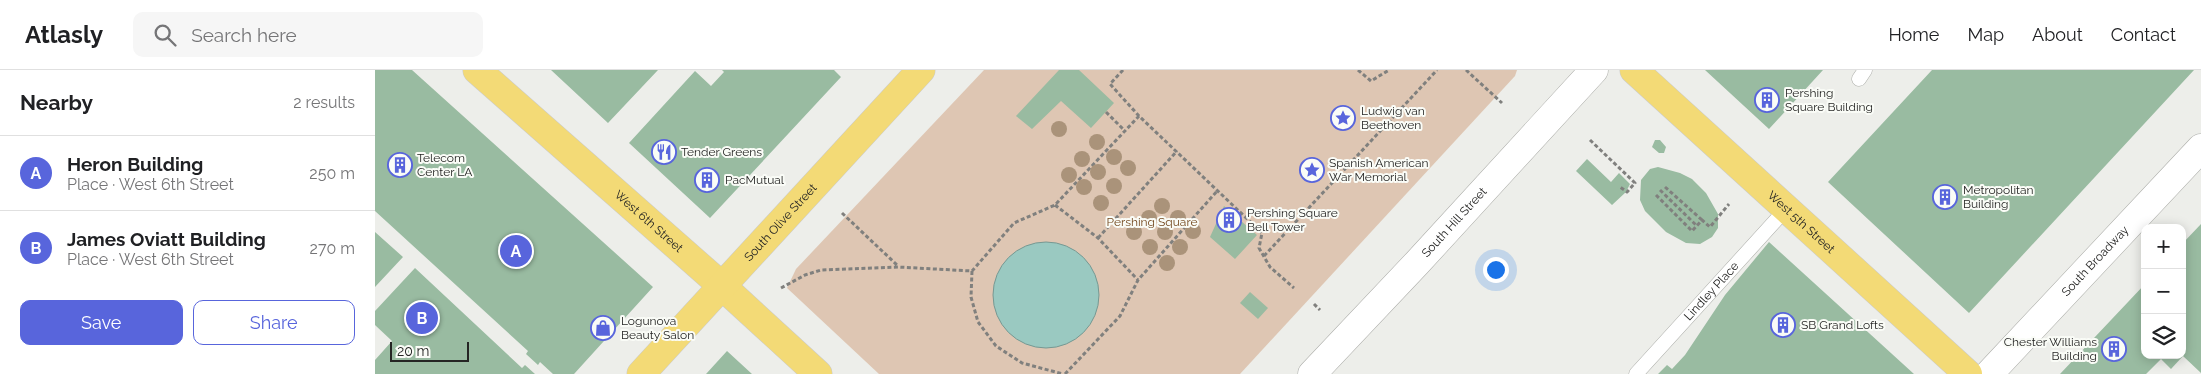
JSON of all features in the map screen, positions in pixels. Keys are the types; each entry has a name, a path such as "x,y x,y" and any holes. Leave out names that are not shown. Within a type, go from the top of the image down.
{"main road":[{"name":"West 6th Street","path":"477,70 722,286 818,374"},
{"name":"South Olive Street","path":"641,374 921,70"},
{"name":"South Hill Street","path":"1312,374 1595,70"},
{"name":"West 5th Street","path":"1634,70 1968,374"},
{"name":"South Broadway","path":"1989,374 2201,148"}],"lane":[{"name":"Lindley Place","path":"1636,374 1787,208"}],"path":[{"path":"1123,70 1110,84 1139,116 1262,233 1259,248 1270,267 1294,288"},
{"path":"1359,70 1371,81 1389,70"},
{"path":"1264,256 1437,70"},
{"path":"1466,70 1503,103"},
{"path":"1106,112 1124,130"},
{"path":"1139,116 1055,205 1014,223 972,271 971,298 978,322 996,346 1022,363 1064,374 1120,316 1138,280 1218,190"},
{"path":"1590,140 1635,183 1627,192 1620,187"},
{"path":"1098,238 1177,151"},
{"path":"1665,186 1710,227 1729,204"},
{"path":"1660,190 1697,226"},
{"path":"1656,195 1692,231 1702,220"},
{"path":"1055,205 1098,238 1138,280"},
{"path":"842,213 898,266"},
{"path":"781,288 805,275 821,270 898,266 972,271"},
{"path":"1314,304 1320,310"}],"green space":[{"name":"Pershing Square","path":"984,70 1517,70 1515,76 1240,374 879,374 787,288 796,269"}],"water":[{"path":"1046,242 1066,246 1083,258 1095,275 1099,295 1095,315 1083,332 1066,344 1046,348 1026,344 1009,332 997,315 993,295 997,275 1009,258 1026,246"}],"building":[{"path":"375,70 412,70 653,287 574,374 553,374 540,362 538,365 526,354 528,351 375,211"},
{"path":"551,70 658,70 608,123"},
{"name":"PacMutual","path":"722,70 834,70 841,77 710,218 629,143 695,71 711,86 724,72"},
{"path":"1059,70 1079,70 1114,103 1091,128 1061,101 1032,129 1016,116"},
{"name":"Pershing Square Building","path":"1705,70 1823,70 1769,129"},
{"path":"1932,70 2194,70 1969,313 1828,182"},
{"path":"1655,140 1660,140 1666,147 1664,153 1659,153 1652,147"},
{"path":"1587,159 1611,182 1619,173 1630,184 1626,192 1612,205 1576,171"},
{"path":"1658,167 1680,173 1692,179 1706,193 1718,214 1718,228 1712,237 1700,244 1686,243 1666,232 1645,211 1640,200 1641,180 1650,169"},
{"name":"Pershing Square Bell Tower","path":"1224,206 1257,235 1235,259 1210,237"},
{"path":"2201,224 2201,373 2186,359 2186,240"},
{"path":"375,232 403,257 375,287"},
{"name":"SB Grand Lofts","path":"1769,242 1914,374 1658,374 1667,365 1672,369 1685,355 1725,295"},
{"path":"415,268 522,368 525,365 535,374 375,374 375,360 392,341 375,325 375,311"},
{"path":"2141,288 2141,359 2161,359 2146,374 2060,374"},
{"path":"1250,292 1268,308 1258,319 1240,303"},
{"path":"727,351 752,374 706,374"},
{"path":"2161,359 2180,359 2171,369"}],"place":[{"name":"Pershing Square Building","path":"1767,100"},
{"name":"Ludwig van Beethoven","path":"1343,118"},
{"name":"Tender Greens","path":"664,152"},
{"name":"Telecom Center LA","path":"400,165"},
{"name":"Spanish American War Memorial","path":"1312,170"},
{"name":"PacMutual","path":"707,180"},
{"name":"Metropolitan Building","path":"1945,197"},
{"name":"Pershing Square Bell Tower","path":"1229,220"},
{"name":"Heron Building","path":"516,251"},
{"name":"James Oviatt Building","path":"422,318"},
{"name":"SB Grand Lofts","path":"1783,325"},
{"name":"Logunova Beauty Salon","path":"603,328"},
{"name":"Chester Williams Building","path":"2114,349"}]}
